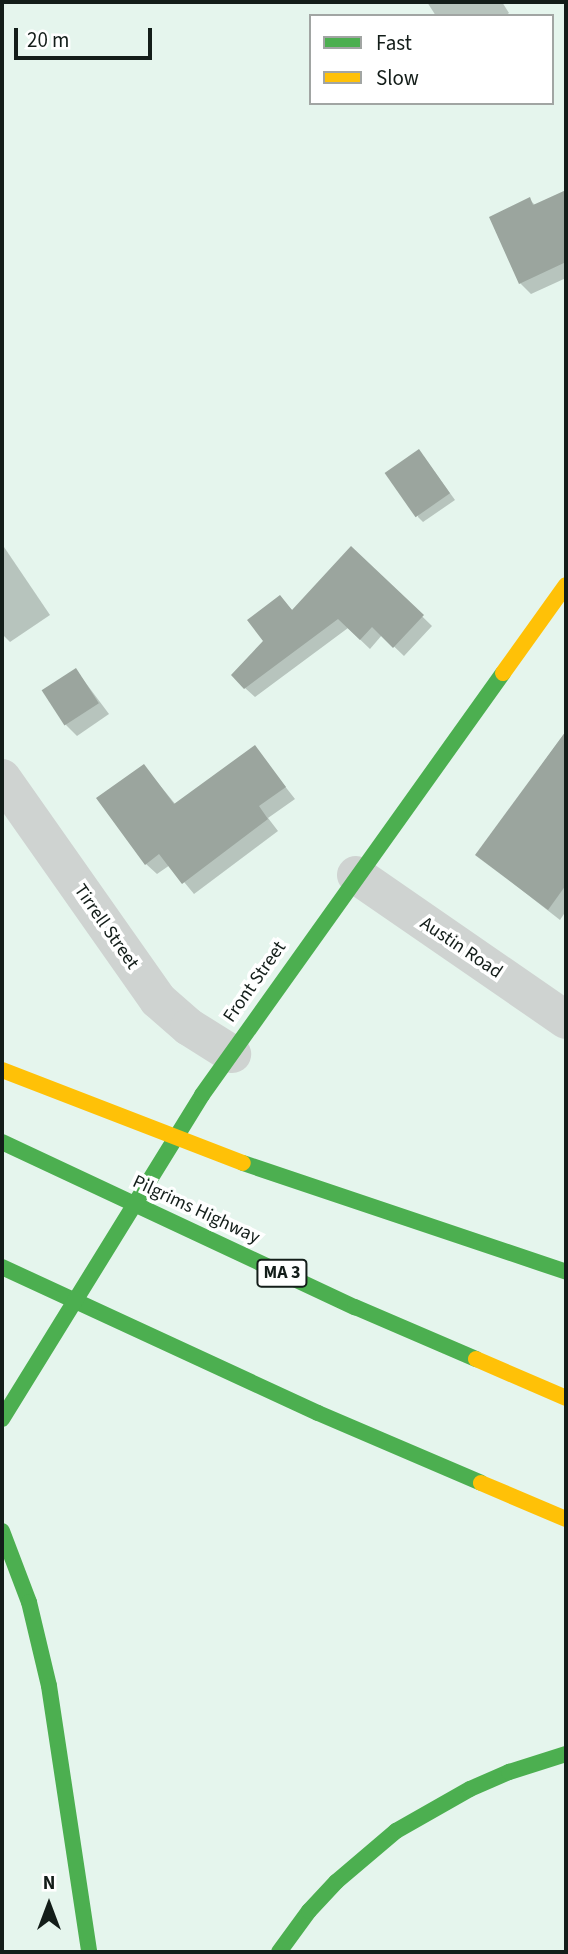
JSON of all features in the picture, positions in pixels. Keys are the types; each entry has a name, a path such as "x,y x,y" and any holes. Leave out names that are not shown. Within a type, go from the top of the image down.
{"main road":[{"name":"Front Street","path":"2,1419 202,1095 566,585"},
{"path":"2,1070 263,1171 566,1272"},
{"name":"Pilgrims Highway","path":"2,1142 355,1307 566,1398"},
{"path":"2,1267 318,1413 566,1519"},
{"path":"2,1531 29,1602 50,1686 89,1952"},
{"path":"279,1952 309,1911 336,1882 396,1831 470,1789 509,1772 566,1754"}],"street":[{"name":"Tirrell Street","path":"2,778 158,1000 189,1027 232,1054"},
{"name":"Austin Road","path":"356,876 566,1020"}],"building":[{"path":"566,190 566,262 519,284 489,217 530,197 533,205"},
{"path":"419,449 450,493 416,517 385,473"},
{"path":"351,546 424,615 393,648 372,627 360,640 338,619 244,689 231,675 263,641 247,620 280,595 292,610"},
{"path":"76,668 99,703 64,726 42,690"},
{"path":"566,731 566,885 548,910 475,855"},
{"path":"255,745 286,787 259,806 268,819 182,884 159,854 145,865 96,798 144,764 174,804"}],"traffic: fast":[{"path":"2,1419 202,1095 503,673"},
{"path":"2,1142 355,1307 476,1359"},
{"path":"243,1163 566,1272"},
{"path":"2,1267 318,1413 481,1483"},
{"path":"2,1531 29,1602 49,1686 89,1952"},
{"path":"279,1952 309,1911 336,1882 396,1831 470,1789 509,1772 566,1754"}],"traffic: slow":[{"path":"503,673 566,585"},
{"path":"2,1070 243,1163"},
{"path":"476,1359 566,1398"},
{"path":"481,1483 566,1519"}]}
